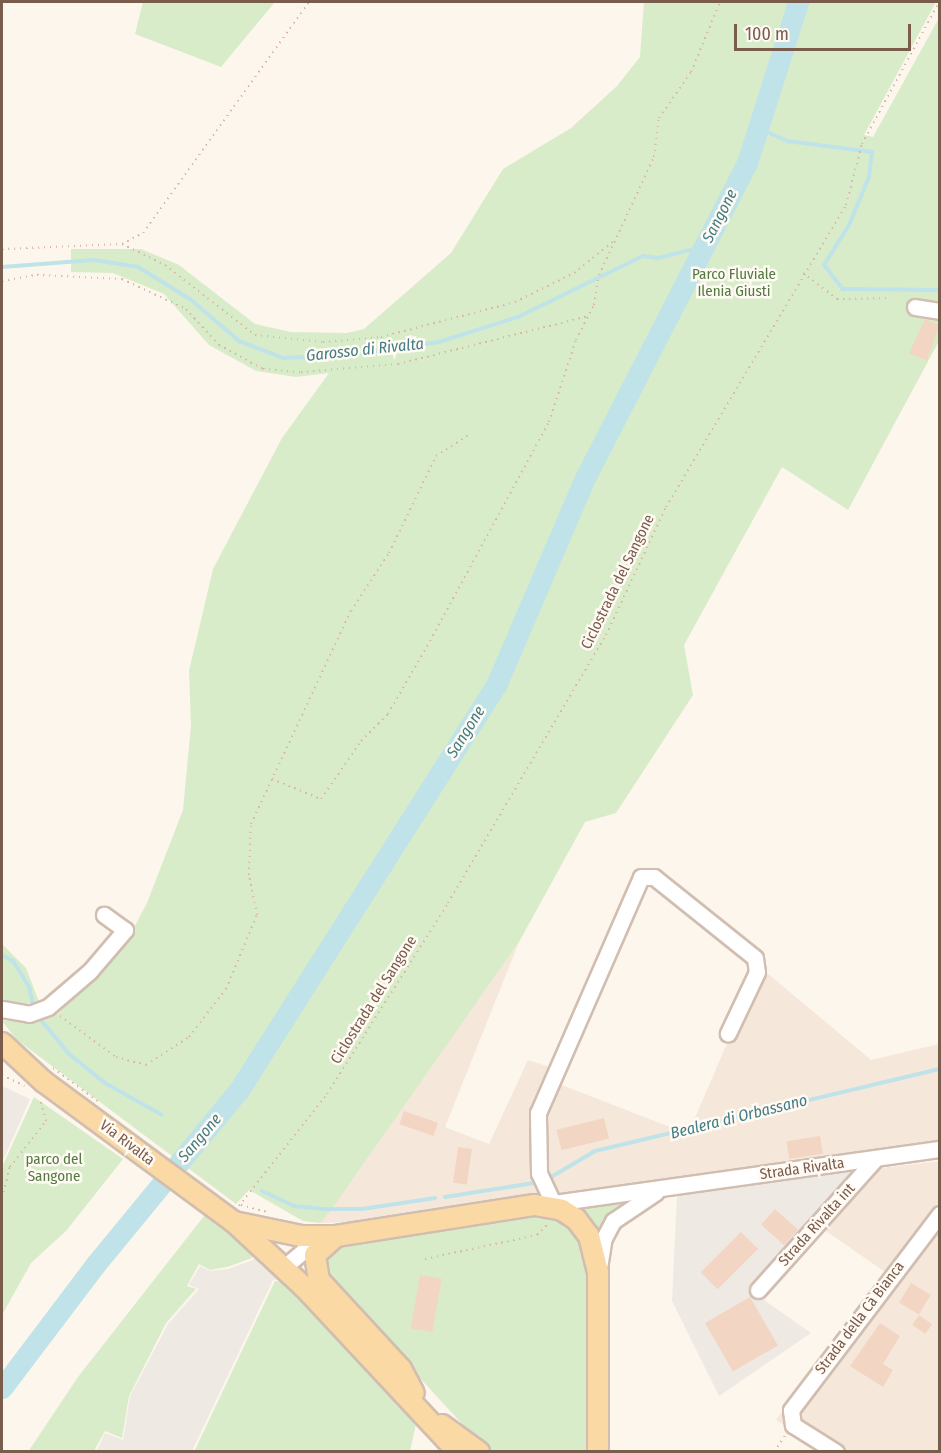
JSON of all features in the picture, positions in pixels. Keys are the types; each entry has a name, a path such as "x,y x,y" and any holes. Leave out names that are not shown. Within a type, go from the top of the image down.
{"main road":[{"name":"Via Rivalta","path":"2,1043 22,1063 119,1137 231,1215 427,1417"},
{"name":"Via Rivalta","path":"2,1053 22,1063"},
{"path":"231,1215 301,1236 336,1236 550,1206 589,1236 598,1273 598,1452"},
{"path":"336,1236 315,1255 319,1280 401,1369 427,1417 458,1452"},
{"path":"427,1417 465,1438 478,1452"}],"street":[{"path":"915,307 939,311"},
{"path":"550,1206 539,1173 538,1113 641,877 654,877 759,964 728,1033"},
{"path":"2,1010 29,1014 48,1007 125,930 104,915"},
{"name":"Strada Rivalta","path":"550,1206 664,1187 939,1149"},
{"name":"Strada Rivalta int","path":"758,1290 875,1159"},
{"name":"Strada Rivalta","path":"598,1273 604,1238 613,1221 664,1187"},
{"name":"Strada della Cà Bianca","path":"793,1425 790,1410 939,1214"},
{"path":"283,1268 308,1247 336,1236"},
{"path":"793,1425 836,1452"}],"path":[{"path":"2,249 122,244 143,233 171,199 309,2"},
{"path":"272,779 321,800 361,741 388,714 549,422 594,305 599,275 654,157 659,118 691,72 720,2"},
{"name":"Ciclostrada del Sangone","path":"231,1215 327,1094 448,903 606,635 666,507 803,273 846,205 862,144 939,2"},
{"path":"122,244 165,265 255,335 323,342 381,337 515,302 574,273 617,239"},
{"path":"803,273 837,299 890,298"},
{"path":"2,281 37,275 123,279 186,309 219,345 263,369 301,372 398,364 589,316"},
{"path":"48,1007 116,1057 146,1065 189,1037 226,989 257,915 249,875 251,824 351,610 389,553 436,456 468,435"},
{"path":"2,1076 27,1087"},
{"path":"2,1198 10,1167 46,1121 47,1114 36,1091"},
{"path":"425,1259 537,1235 550,1206"},
{"path":"774,1452 793,1425"}],"shaded area":[{"path":"519,942 445,1127 489,1144 528,1060 559,1070 554,1082 688,1134 760,967 871,1060 939,1044 939,1144 375,1221 320,1223"},
{"path":"2,1086 30,1099 2,1163"},
{"path":"939,1161 939,1451 825,1451 776,1420 885,1272 823,1229 874,1169"},
{"path":"873,1167 760,1297 811,1333 719,1396 672,1301 677,1195"},
{"path":"258,1251 284,1279 273,1280 192,1451 96,1452 105,1433 123,1440 130,1396 168,1324 199,1289 189,1285 200,1266 210,1271 228,1269 253,1260"}],"green space":[{"path":"143,2 275,2 221,67 135,34"},
{"name":"Parco Fluviale Ilenia Giusti","path":"644,2 936,2 864,135 873,137 939,18 939,341 848,510 782,467 684,645 693,695 616,813 585,822 519,942 331,1210 320,1223 303,1221 249,1190 236,1204 16,1039 2,1021 58,1014 129,937 147,903 183,810 191,725 189,671 213,569 282,438 329,373 296,377 256,371 209,345 164,294 113,273 71,272 71,249 141,249 179,265 255,324 291,332 347,333 364,329 451,253 503,169 571,128 617,86 640,57"},
{"path":"2,944 26,968 39,1002 2,1007"},
{"name":"parco del Sangone","path":"34,1097 123,1159 66,1231 31,1263 2,1315 2,1167"},
{"path":"627,1194 626,1203 598,1241 575,1207"},
{"path":"535,1211 572,1224 589,1252 591,1451 487,1451 327,1277 322,1265 331,1246"},
{"path":"204,1216 256,1249 252,1258 227,1267 210,1270 199,1264 187,1286 196,1289 166,1323 129,1396 122,1438 105,1431 94,1451 28,1452 78,1377"},
{"path":"275,1281 283,1281 301,1293 418,1415 410,1451 194,1452"}],"building":[{"path":"925,319 939,325 927,361 909,353"},
{"path":"404,1111 438,1123 433,1136 399,1124"},
{"path":"604,1118 609,1138 562,1150 556,1130"},
{"path":"820,1136 823,1154 789,1159 786,1141"},
{"path":"458,1147 472,1149 467,1185 453,1183"},
{"path":"775,1209 798,1230 784,1245 761,1225"},
{"path":"741,1232 758,1249 718,1289 701,1272"},
{"path":"420,1275 442,1279 432,1332 411,1328"},
{"path":"911,1283 931,1295 919,1315 899,1303"},
{"path":"750,1297 778,1345 733,1371 705,1323"},
{"path":"919,1315 932,1324 925,1334 912,1325"},
{"path":"880,1323 900,1336 883,1364 893,1370 883,1387 850,1366"}],"waterway":[{"name":"Sangone","path":"2,1388 95,1265 239,1090 497,683 585,478 747,163 798,2"},
{"path":"758,128 787,141 872,152 869,177 849,225 824,265 843,289 940,290"},
{"name":"Garosso di Rivalta","path":"2,267 94,260 138,267 190,299 239,341 283,358 350,355 439,342 518,317 643,256 658,258 701,247"},
{"name":"Bealera di Orbassano","path":"2,955 13,961 29,987 34,1009"},
{"name":"Bealera di Orbassano","path":"37,1015 69,1054 105,1083 162,1115"},
{"name":"Bealera di Orbassano","path":"546,1180 595,1151 940,1069"},
{"name":"Bealera di Orbassano","path":"445,1197 534,1183"},
{"name":"Bealera di Orbassano","path":"262,1191 294,1206 321,1209 362,1209 435,1198"}]}
